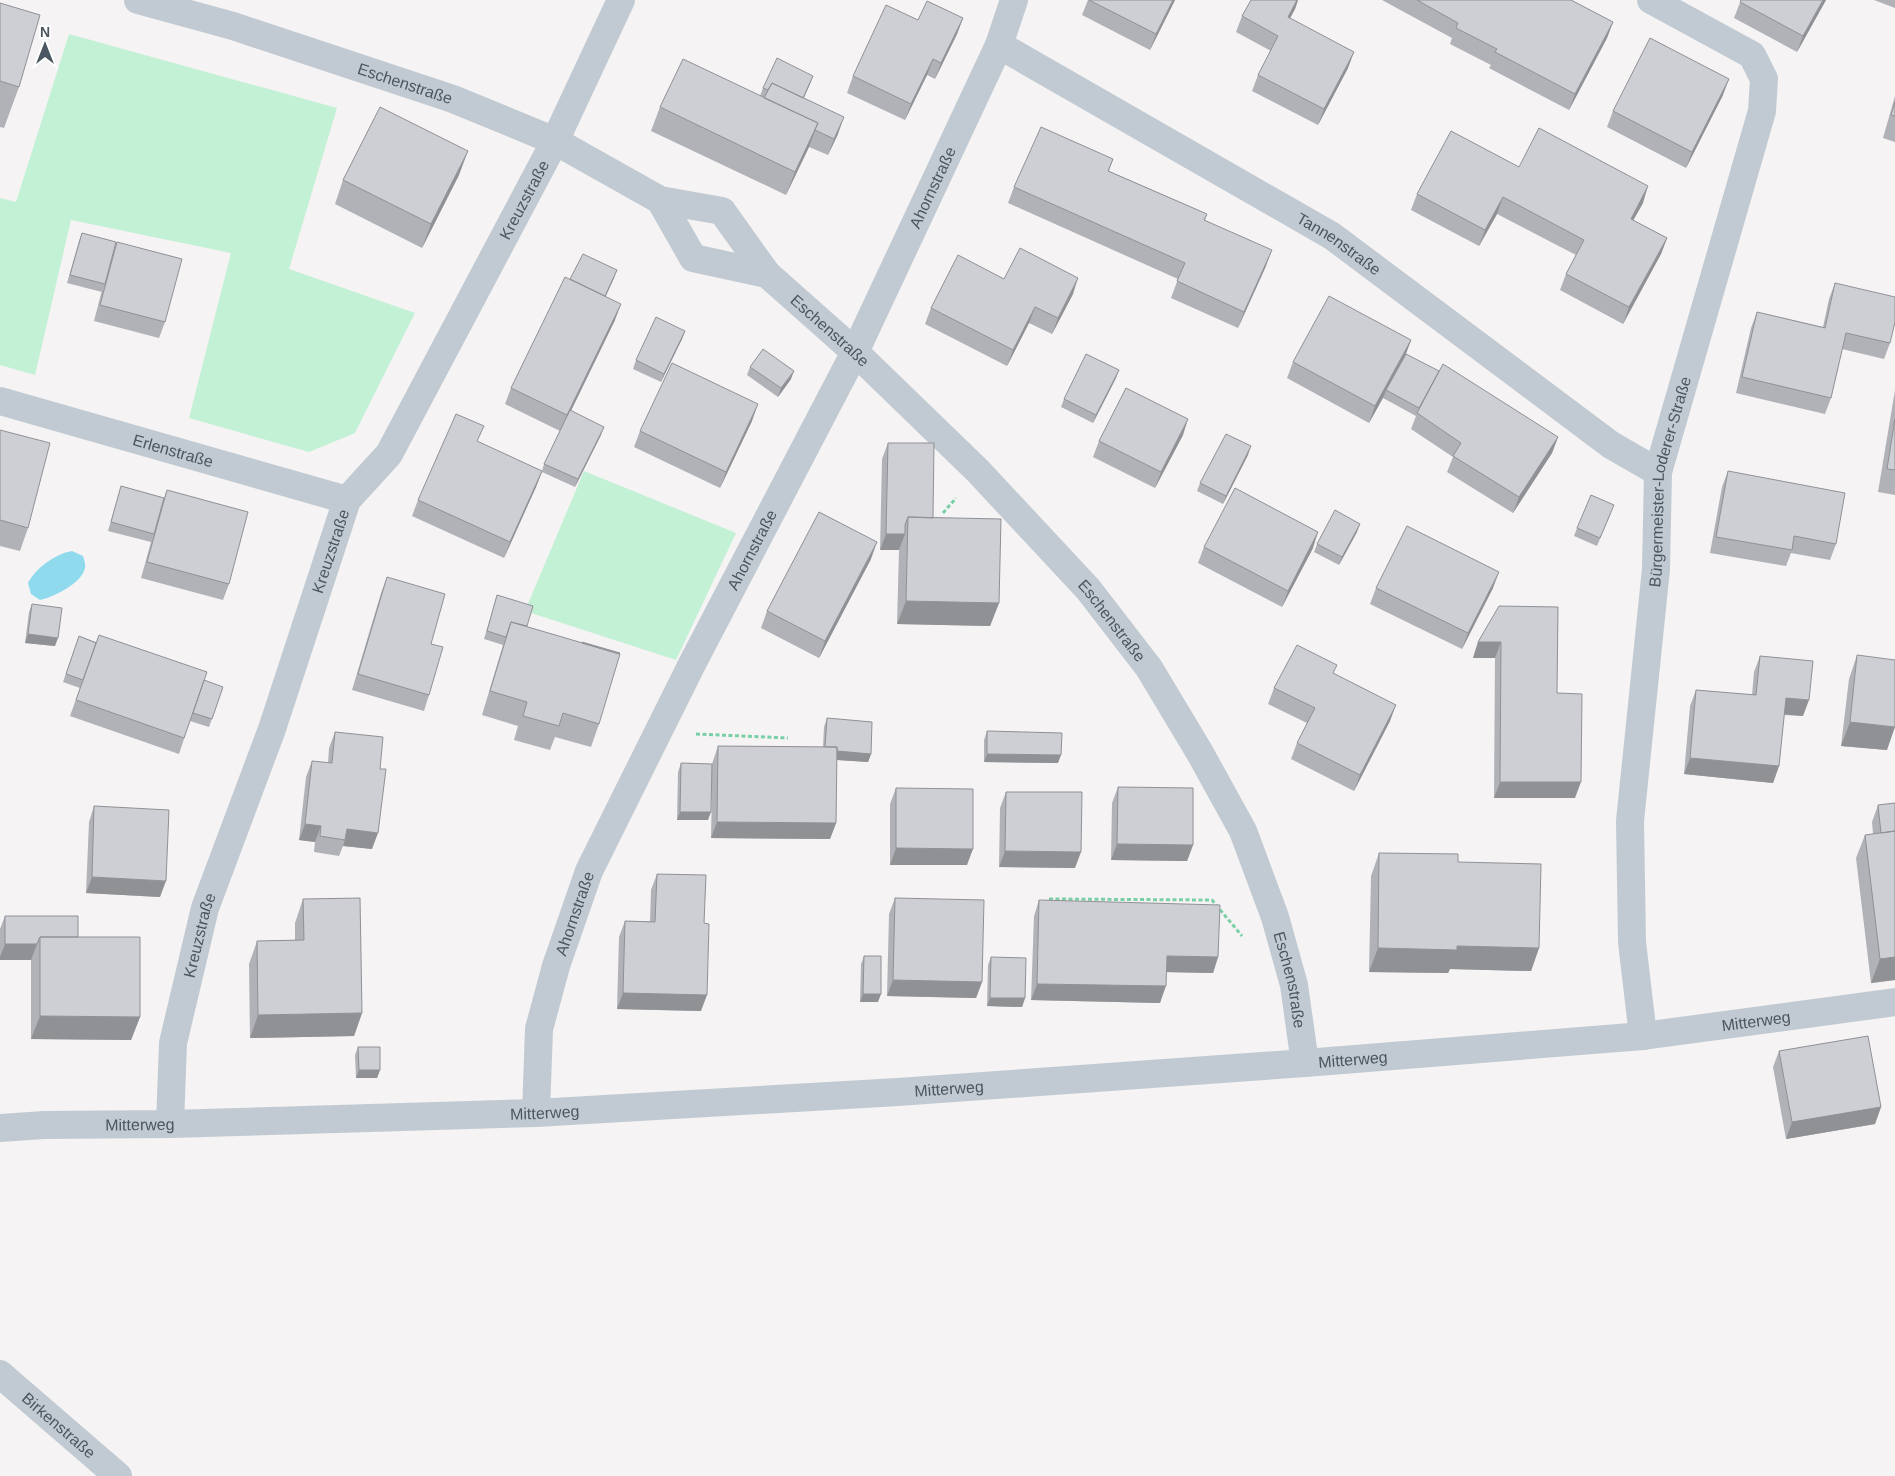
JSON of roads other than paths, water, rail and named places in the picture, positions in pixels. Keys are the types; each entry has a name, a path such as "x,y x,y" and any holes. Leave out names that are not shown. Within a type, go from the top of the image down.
{"street":[{"name":"Eschenstraße","path":"138,0 233,26 453,99 555,141 660,200 722,211 767,274 855,352 978,471 1088,589 1149,668 1200,752 1243,831 1281,938 1294,985 1305,1063"},
{"name":"Kreuzstraße","path":"170,1124 173,1043 205,908 272,729 347,500 389,454 555,141 622,0"},
{"name":"Ahornstraße","path":"536,1113 539,1028 556,966 588,871 855,352 999,46 1014,0"},
{"name":"Bürgermeister-Loderer-Straße","path":"1644,1036 1632,942 1630,821 1656,569 1658,472 1762,111 1764,79 1752,55 1651,0"},
{"name":"Tannenstraße","path":"999,46 1332,236 1611,445 1658,472"},
{"name":"Eschenstraße","path":"660,200 693,258 767,274"},
{"name":"Erlenstraße","path":"0,401 347,500"},
{"name":"Mitterweg","path":"0,1128 44,1125 170,1124 536,1113 898,1092 1305,1063 1644,1036 1895,1002"},
{"name":"Birkenstraße","path":"0,1374 118,1476"}],"water":[{"path":"72,551 83,556 85,562 83,574 79,579 60,593 40,600 31,594 28,583 31,577 53,558"}]}
